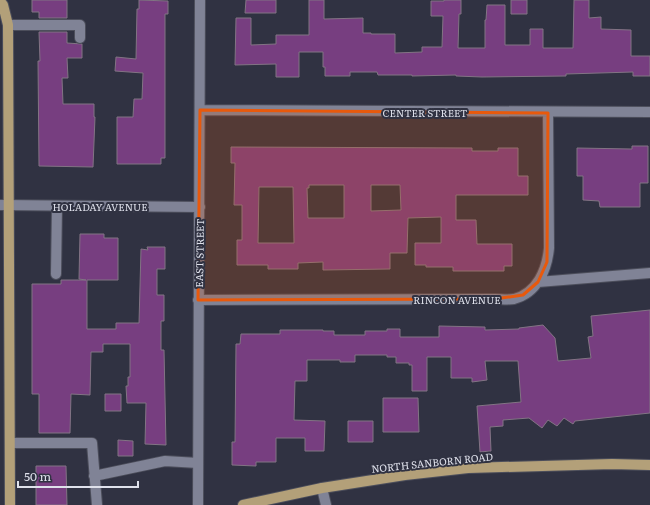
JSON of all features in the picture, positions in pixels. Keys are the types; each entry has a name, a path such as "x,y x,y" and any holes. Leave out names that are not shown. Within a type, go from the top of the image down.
{"main road":[{"path":"0,1 4,5 8,25 5,205 10,505"},
{"name":"NORTH SANBORN ROAD","path":"243,505 259,503 322,488 405,475 468,468 596,464 650,465"}],"street":[{"name":"EAST STREET","path":"198,505 200,0"},
{"path":"8,25 80,25 80,38"},
{"name":"CENTER STREET","path":"200,110 548,113 650,112"},
{"name":"RINCON AVENUE","path":"198,300 513,299 523,295 538,282 544,272 549,248 548,113"},
{"name":"HOLADAY AVENUE","path":"5,205 200,207"},
{"path":"56,206 56,274"},
{"path":"538,282 650,273"},
{"path":"10,443 92,443 97,505"},
{"path":"94,476 166,461 198,463"},
{"path":"322,488 326,505"}],"highlighted area":[{"path":"200,110 548,113 547,262 538,282 523,295 495,299 198,300"}],"building":[{"path":"32,0 67,0 67,18 39,18 39,12 32,12"},
{"path":"139,0 168,1 168,14 165,14 165,158 161,158 161,164 117,164 117,117 133,117 134,99 142,99 143,73 115,71 116,57 136,59 137,9 139,9"},
{"path":"246,0 276,0 276,13 245,13"},
{"path":"309,0 324,0 324,19 363,18 363,33 395,34 395,53 422,52 422,47 442,47 443,16 431,16 431,1 444,0 461,0 458,48 485,48 485,20 487,5 505,5 505,45 530,45 530,29 543,29 543,48 573,48 574,0 589,0 589,18 601,17 601,29 631,30 631,56 650,56 650,76 633,76 633,72 566,74 566,76 482,77 456,75 378,75 377,72 350,72 350,76 325,76 325,67 323,67 323,52 299,52 299,77 276,77 276,64 235,65 236,18 251,18 251,45 276,44 276,35 309,35"},
{"path":"511,0 527,0 527,14 511,14"},
{"path":"39,32 67,32 67,43 82,44 82,58 67,58 68,78 62,78 63,104 94,104 95,117 93,167 39,166"},
{"path":"632,146 648,146 648,183 640,183 640,207 600,207 599,201 583,200 583,176 577,176 577,148 632,149"},
{"path":"231,147 472,148 472,151 498,151 498,148 518,148 518,176 528,176 528,195 456,195 456,220 476,220 477,244 512,244 512,266 504,266 504,271 453,271 453,267 426,267 426,265 415,265 415,243 441,243 441,217 408,218 407,253 390,253 390,269 323,270 323,262 298,263 298,269 268,269 268,265 237,265 237,240 242,240 242,205 234,205 235,163 231,163","holes":["309,185 344,185 344,218 308,218 307,188 309,188","371,185 400,185 401,210 371,211","259,187 293,187 294,243 258,243"]},
{"path":"80,234 104,234 104,238 118,238 118,280 87,280 87,329 116,329 116,323 139,323 141,249 148,250 147,247 165,247 165,269 157,269 157,295 164,295 164,321 161,321 161,350 164,350 166,445 145,444 146,403 127,403 126,386 128,386 128,377 130,377 130,344 103,344 103,352 91,352 90,395 71,394 70,433 39,433 39,394 32,394 32,284 61,284 61,280 86,280 79,279"},
{"path":"650,310 650,413 575,421 573,424 564,418 557,426 548,420 542,428 529,418 503,420 503,426 490,427 491,451 480,452 477,406 521,402 518,361 485,361 487,380 472,382 472,378 451,378 451,357 427,357 427,391 412,391 412,365 409,365 409,363 396,363 396,357 387,357 387,355 355,355 355,362 340,362 340,360 307,360 307,381 295,381 294,420 325,421 324,451 305,451 305,438 276,438 276,462 256,462 256,466 232,465 232,442 235,442 236,344 240,344 241,334 280,334 280,330 323,330 334,331 334,335 365,335 365,331 387,331 387,329 400,329 400,337 439,337 439,326 485,327 485,330 519,329 543,325 555,338 558,361 591,358 588,337 593,336 591,316"},
{"path":"105,394 121,394 121,411 105,411"},
{"path":"383,398 418,398 419,432 383,432"},
{"path":"348,421 373,421 373,442 348,442"},
{"path":"118,440 133,441 133,456 118,456"},
{"path":"36,466 66,466 67,505 36,505"}]}
